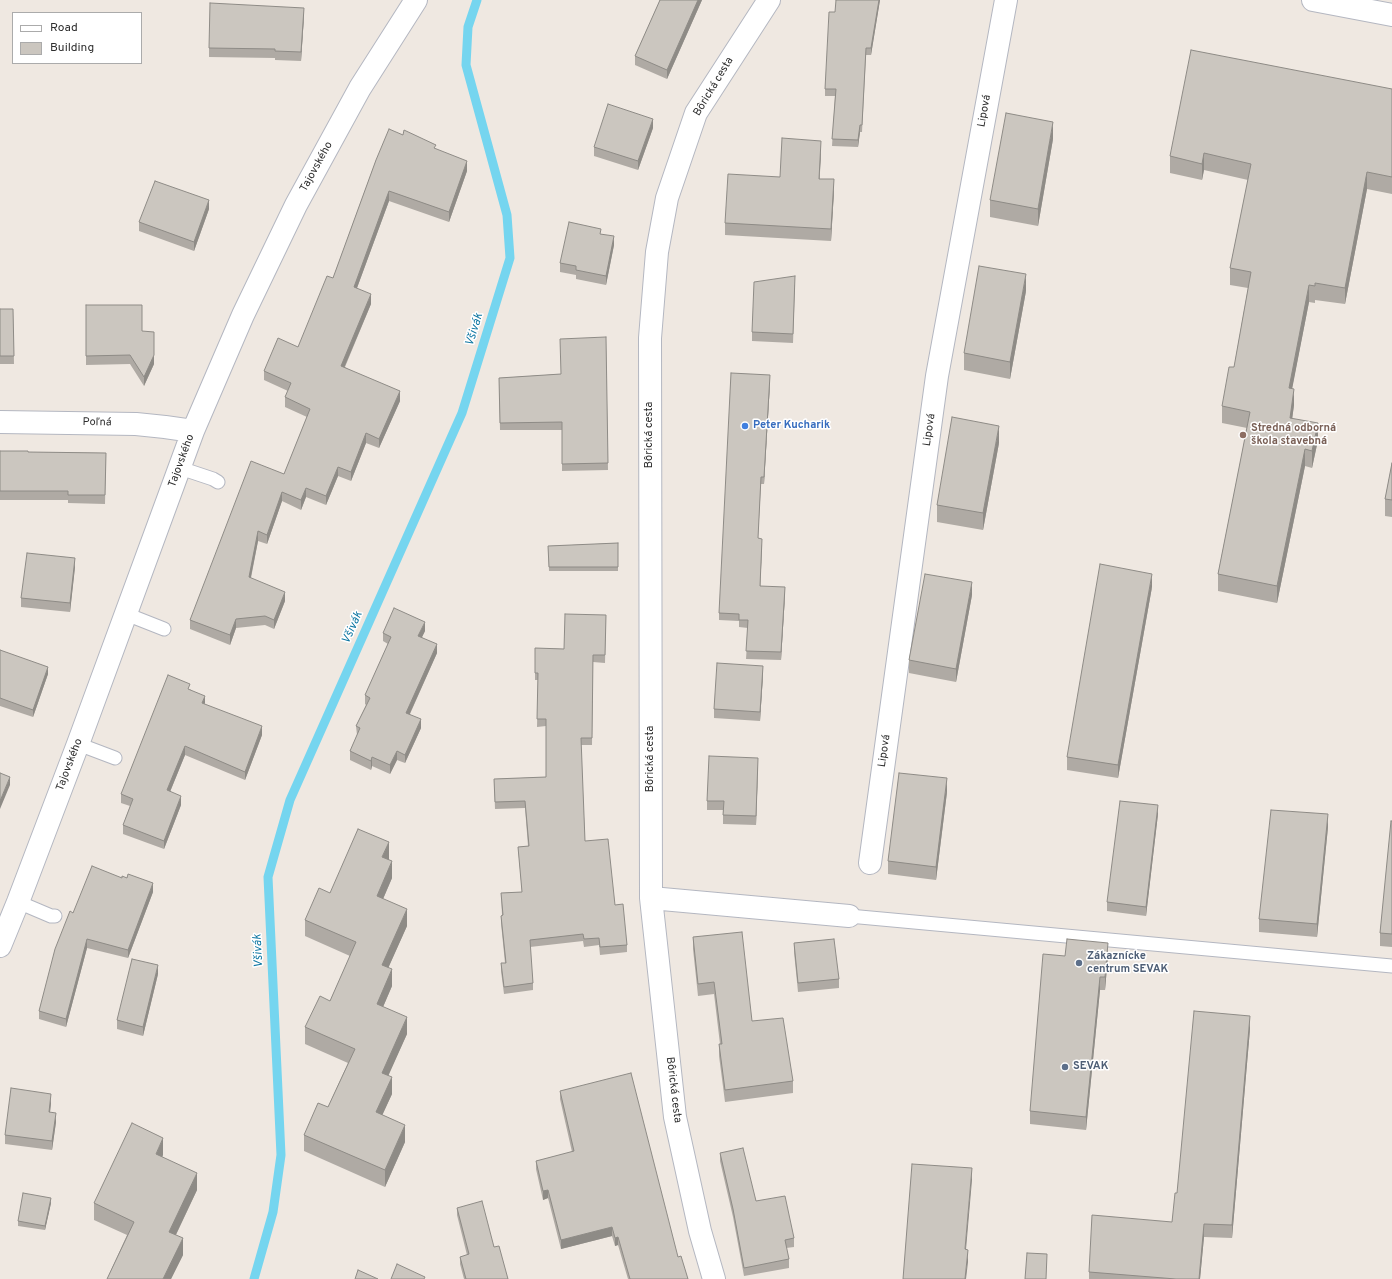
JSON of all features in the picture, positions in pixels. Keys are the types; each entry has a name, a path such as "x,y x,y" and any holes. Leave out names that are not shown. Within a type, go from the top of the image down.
{"street":[{"name":"Tajovského","path":"0,946 78,744 193,431 240,322 296,205 360,88 416,0"},
{"name":"Bôrická cesta","path":"714,1279 700,1231 675,1117 651,898 650,338 657,252 666,198 696,113 769,0"},
{"name":"Lipová","path":"870,864 937,376 1006,0"},
{"path":"1313,0 1392,15"},
{"name":"Poľná","path":"0,422 136,424 193,431"},
{"path":"651,898 849,916"}],"lane":[{"path":"180,468 218,482"},
{"path":"126,614 164,629"},
{"path":"78,744 115,758"},
{"path":"18,902 51,916 55,916"},
{"path":"849,916 1392,966"}],"building":[{"path":"660,0 698,0 667,70 635,56"},
{"path":"836,0 879,0 871,48 866,48 862,125 860,125 858,140 832,139 836,89 825,89 829,12 835,12"},
{"path":"210,3 304,8 301,52 275,51 275,49 209,48"},
{"path":"1191,50 1392,89 1392,177 1367,172 1345,288 1315,283 1315,286 1309,285 1289,388 1294,389 1290,418 1318,423 1312,451 1305,449 1277,586 1218,574 1250,412 1222,406 1229,367 1234,367 1251,272 1230,268 1251,164 1204,153 1202,164 1170,156"},
{"path":"608,104 653,119 638,161 594,147"},
{"path":"1006,113 1053,122 1038,209 990,200"},
{"path":"389,129 403,135 404,130 436,145 434,148 467,161 449,212 389,191 354,287 371,294 341,366 400,391 379,439 366,433 351,472 338,467 326,496 306,488 301,500 282,492 267,535 258,531 249,577 285,592 274,620 265,616 236,619 230,635 190,620 251,461 284,474 310,409 285,397 291,383 264,371 278,338 298,347 327,276 333,278 376,160"},
{"path":"782,138 821,141 819,179 834,179 831,229 725,223 728,174 780,177"},
{"path":"155,181 209,200 194,242 139,222"},
{"path":"569,222 601,229 600,234 614,236 606,276 576,270 576,266 560,263"},
{"path":"979,266 1026,274 1010,362 964,353"},
{"path":"795,276 793,334 752,332 754,282"},
{"path":"86,305 142,305 142,331 154,332 154,355 144,377 130,355 86,356"},
{"path":"0,309 13,309 14,356 0,356"},
{"path":"606,337 608,463 562,464 562,422 500,423 499,378 561,374 560,339"},
{"path":"731,373 770,375 764,477 761,477 758,538 762,539 760,586 785,587 781,652 746,651 748,620 739,620 739,614 719,613"},
{"path":"952,417 999,426 983,513 937,505"},
{"path":"0,451 106,453 105,495 68,495 68,491 0,491"},
{"path":"1392,463 1392,500 1385,499"},
{"path":"618,543 618,567 549,567 548,546"},
{"path":"27,553 75,558 70,603 21,598"},
{"path":"1100,564 1152,574 1118,765 1067,757"},
{"path":"925,574 972,582 956,669 909,660"},
{"path":"394,608 425,622 418,636 437,644 406,713 421,719 405,755 397,751 390,765 372,757 371,761 350,751 360,728 356,726 370,698 365,695 391,637 383,633"},
{"path":"565,614 606,615 605,655 593,655 592,738 581,738 585,841 608,839 615,905 623,904 627,945 600,947 599,938 584,939 583,934 530,940 533,983 504,987 501,963 506,963 501,916 503,915 501,893 522,892 518,847 529,846 525,801 495,802 494,779 546,777 546,719 537,719 538,673 535,673 535,648 564,649"},
{"path":"0,650 48,667 33,710 0,698"},
{"path":"717,663 763,666 760,712 714,709"},
{"path":"168,675 190,684 188,689 205,696 202,703 262,726 245,772 185,746 167,790 181,796 164,841 123,825 133,799 121,794"},
{"path":"709,756 758,758 756,816 723,815 724,801 707,801"},
{"path":"0,773 10,777 0,801"},
{"path":"899,773 947,778 936,867 888,861"},
{"path":"1120,801 1158,805 1146,907 1107,902"},
{"path":"1271,810 1328,814 1317,924 1259,919"},
{"path":"1392,821 1392,934 1380,933"},
{"path":"358,829 389,842 382,857 392,861 377,896 407,909 382,965 392,969 377,1004 407,1017 382,1073 392,1077 376,1112 405,1125 385,1170 304,1135 318,1103 328,1107 355,1049 305,1027 320,996 330,1001 356,942 305,920 319,888 330,893"},
{"path":"92,866 122,878 122,876 127,878 128,874 153,883 128,950 87,939 66,1019 39,1011 55,949 70,911 73,913"},
{"path":"742,932 752,1021 783,1018 793,1081 725,1090 719,1044 722,1044 714,982 698,984 693,937"},
{"path":"834,939 839,979 798,983 794,943"},
{"path":"1067,939 1108,943 1105,977 1100,977 1086,1117 1030,1111 1043,954 1065,956"},
{"path":"132,959 158,965 143,1027 117,1020"},
{"path":"1194,1011 1250,1016 1232,1225 1204,1224 1199,1279 1176,1279 1089,1272 1092,1215 1172,1222 1175,1193 1177,1193"},
{"path":"631,1073 678,1257 681,1256 688,1279 630,1279 618,1237 615,1238 612,1227 561,1240 548,1190 543,1191 536,1161 574,1151 560,1091"},
{"path":"11,1088 51,1094 49,1112 56,1113 52,1141 5,1135"},
{"path":"132,1123 163,1138 156,1154 197,1173 169,1232 183,1238 163,1279 107,1279 134,1222 94,1203"},
{"path":"743,1148 756,1201 785,1196 794,1238 785,1240 789,1259 744,1268 733,1209 720,1153"},
{"path":"912,1164 972,1168 965,1249 968,1250 965,1279 903,1279"},
{"path":"23,1193 51,1198 45,1226 18,1221"},
{"path":"482,1201 494,1247 499,1246 508,1279 466,1279 460,1257 469,1254 457,1208"},
{"path":"1027,1253 1047,1254 1046,1279 1025,1279"},
{"path":"397,1264 425,1277 424,1279 391,1279"},
{"path":"358,1270 378,1279 355,1279"}],"waterway":[{"name":"Všivák","path":"254,1279 273,1212 281,1155 268,877 290,800 462,413 510,258 507,215 466,65 468,27 477,0"}],"place":[{"name":"Peter Kucharik","path":"745,426"},
{"name":"Stredná odborná škola stavebná","path":"1243,435"},
{"name":"Zákaznícke centrum SEVAK","path":"1079,963"},
{"name":"SEVAK","path":"1065,1067"}]}
